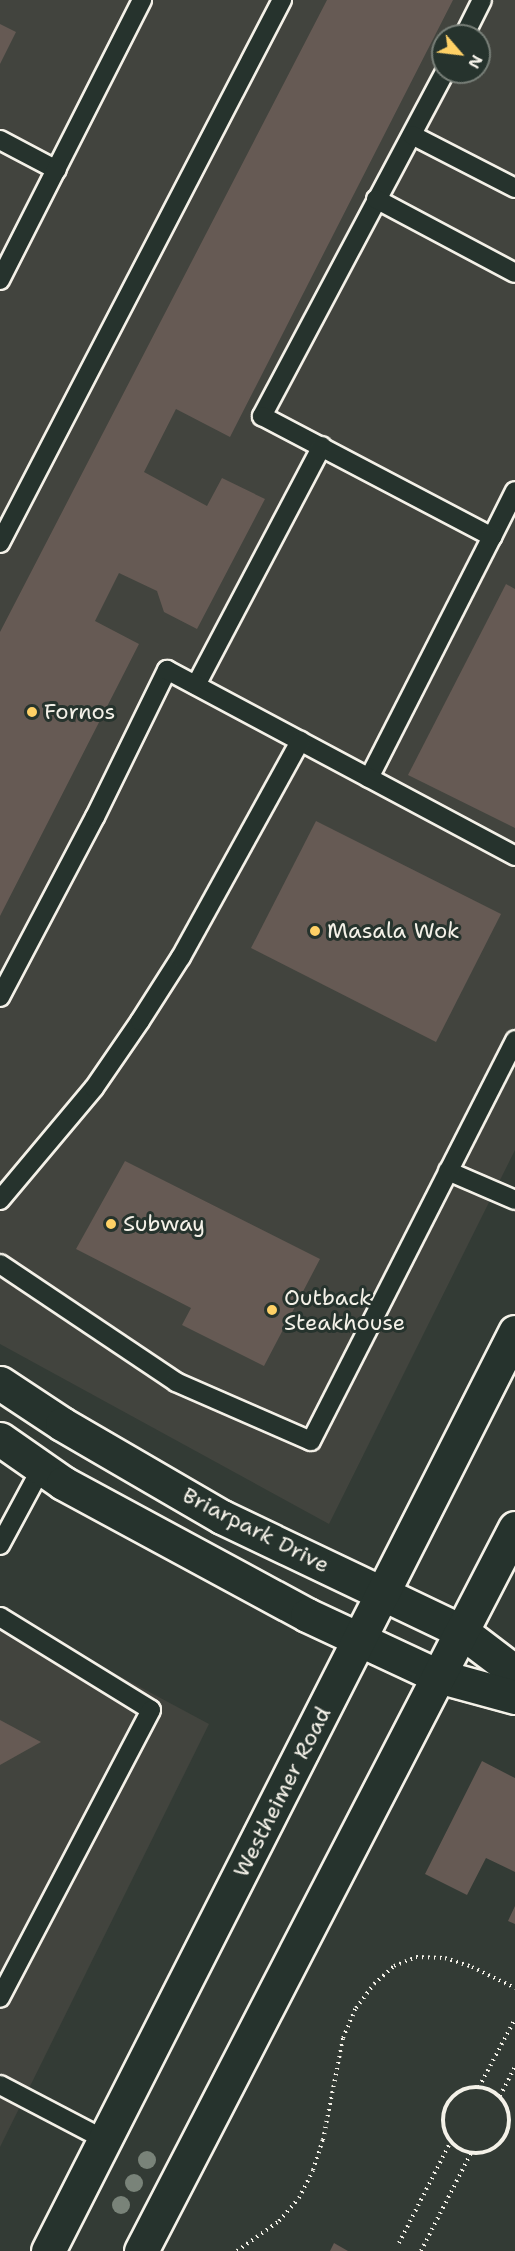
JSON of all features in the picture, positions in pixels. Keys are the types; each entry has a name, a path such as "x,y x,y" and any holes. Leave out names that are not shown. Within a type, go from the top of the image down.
{"main road":[{"name":"Westheimer Road","path":"48,2251 515,1332"},
{"name":"Briarpark Drive","path":"0,1383 62,1424 222,1517 461,1631 515,1672"},
{"path":"0,1439 41,1468 296,1610 438,1676 515,1697"},
{"path":"141,2251 515,1528"}],"lane":[{"path":"0,543 282,0"},
{"path":"470,24 482,0"},
{"path":"0,280 57,170 134,3"},
{"path":"439,84 262,416 492,537"},
{"path":"412,135 515,188"},
{"path":"0,140 57,170"},
{"path":"376,200 515,273"},
{"path":"196,686 322,446"},
{"path":"369,778 515,491"},
{"path":"0,997 94,817 167,670 515,856"},
{"path":"0,1200 94,1088 140,1021 181,957 300,741"},
{"path":"0,1264 176,1382 311,1441 515,1040"},
{"path":"448,1171 515,1200"},
{"path":"0,1545 41,1468"},
{"path":"0,1617 151,1710 0,1998"},
{"path":"0,2085 105,2140"}],"path":[{"path":"237,2251 279,2221 298,2198 314,2170 323,2140 343,2038 356,2008 375,1984 394,1966 416,1957 445,1958 472,1967 515,1988"},
{"path":"479,2087 515,2019"},
{"path":"500,2096 515,2067"},
{"path":"467,2087 479,2087 500,2096 508,2118 506,2131 498,2145 486,2151 471,2153 451,2141 443,2121 446,2105 455,2094 467,2087"},
{"path":"399,2243 451,2141"},
{"path":"421,2251 471,2153"}],"shaded area":[{"path":"0,0 515,0 515,1150 329,1524 0,1344"},
{"path":"0,1612 209,1724 0,2147"}],"building":[{"path":"327,0 453,0 441,24 431,24 431,43 230,437 176,409 144,472 207,506 222,478 265,499 197,629 164,612 157,591 119,573 95,621 139,644 0,916 0,632"},
{"path":"0,24 16,32 0,64"},
{"path":"506,584 515,589 515,828 408,775"},
{"path":"316,821 501,914 436,1042 251,948"},
{"path":"125,1161 320,1259 264,1366 182,1325 191,1308 76,1249"},
{"path":"0,1720 41,1742 0,1765"},
{"path":"482,1761 515,1778 515,1872 486,1858 467,1895 425,1874"},
{"path":"515,1906 515,1924 508,1921"},
{"path":"334,2243 348,2251 330,2251"}],"place":[{"name":"Fornos","path":"32,712"},
{"name":"Masala Wok","path":"315,931"},
{"name":"Subway","path":"111,1224"},
{"name":"Outback Steakhouse","path":"272,1310"}]}
